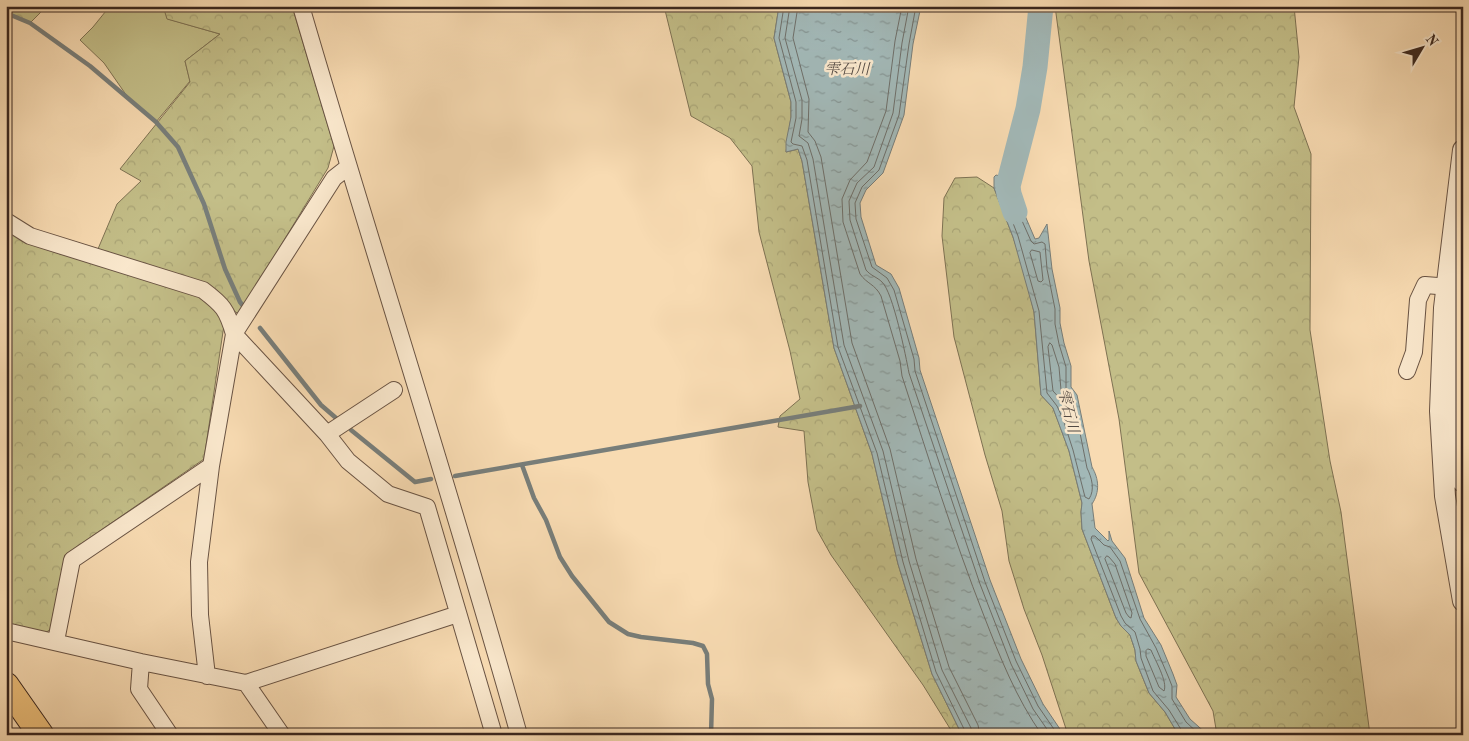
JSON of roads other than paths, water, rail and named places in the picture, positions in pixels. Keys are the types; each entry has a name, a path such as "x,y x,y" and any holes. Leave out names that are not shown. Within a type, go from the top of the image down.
{"main road":[{"path":"6,685 41,735"},
{"path":"6,715 20,735"}],"street":[{"path":"301,6 348,167 488,624 519,735"},
{"path":"1463,150 1455,287 1444,308 1440,411 1445,496 1463,601"},
{"path":"207,676 200,616 199,562 211,466 234,334 334,178 348,167"},
{"path":"6,221 30,236 203,290 220,303 229,317 234,334 327,434 348,461 388,494 427,507 494,735"},
{"path":"1407,371 1414,352 1418,300 1426,285 1455,287"},
{"path":"1463,301 1458,381 1463,482"},
{"path":"327,434 394,390"},
{"path":"56,641 72,560 211,466"},
{"path":"6,631 246,684 458,614"},
{"path":"141,662 139,689 170,735"},
{"path":"246,684 282,735"}],"water":[{"name":"雫石川","path":"779,6 921,6 913,44 904,115 883,173 866,190 860,203 861,217 876,265 891,274 899,288 919,358 920,370 990,580 1021,659 1043,704 1064,735 962,735 932,674 898,564 872,454 834,348 802,161 798,149 786,152 791,102 774,38"},
{"name":"雫石川","path":"996,175 1014,179 1017,182 1020,204 1035,239 1039,238 1047,224 1052,269 1060,308 1060,323 1071,366 1071,387 1077,395 1092,467 1097,481 1096,495 1092,504 1095,528 1108,541 1109,531 1112,541 1125,558 1144,618 1161,645 1173,674 1177,685 1176,697 1190,719 1208,735 1178,734 1165,712 1149,693 1136,661 1130,635 1116,618 1082,529 1082,503 1069,451 1053,408 1041,395 1034,312 1013,237 994,188 994,177"}],"waterway":[{"name":"雫石川","path":"1015,212 1008,186 1028,109 1035,67 1041,6"},
{"path":"6,13 30,23 90,66 156,122 178,147 204,204 225,269 244,307"},
{"path":"260,328 321,405 336,418"},
{"path":"455,476 860,406"},
{"path":"351,430 415,482 431,479"},
{"path":"522,465 534,498 546,520 560,557 572,576 609,622 628,634 703,646 707,654 708,684 712,699 711,735"}]}
